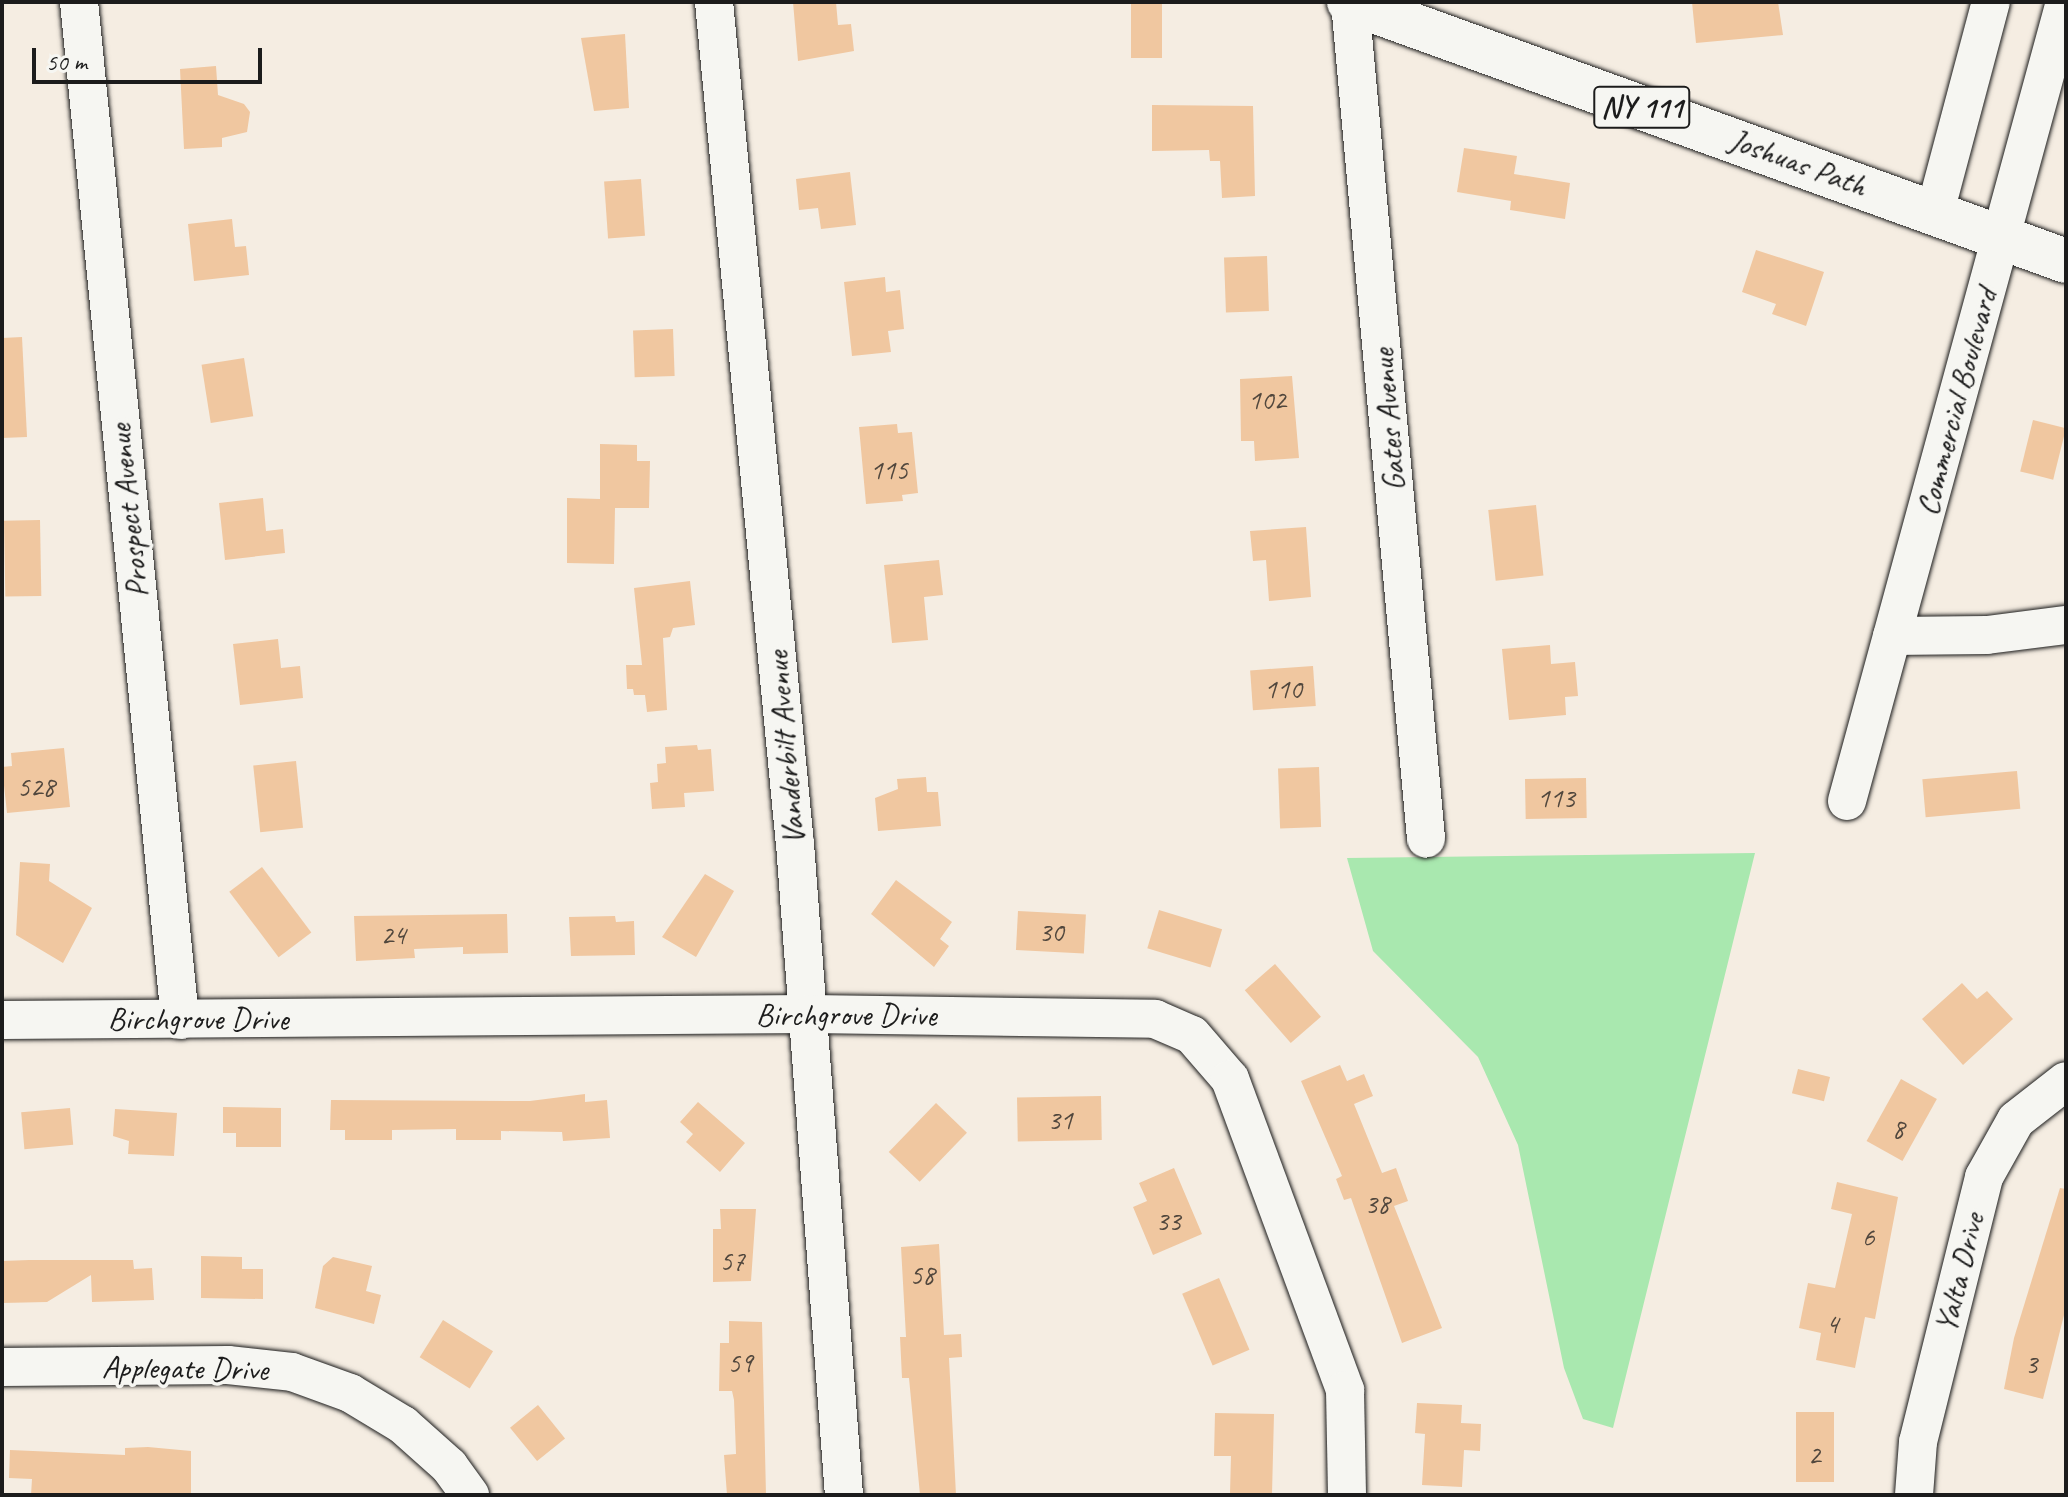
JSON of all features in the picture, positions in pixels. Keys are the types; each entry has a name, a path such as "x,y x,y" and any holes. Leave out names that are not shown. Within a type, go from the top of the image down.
{"main road":[{"name":"Joshuas Path","path":"1350,2 2066,261"}],"street":[{"name":"Prospect Avenue","path":"79,2 180,1020"},
{"name":"Vanderbilt Avenue","path":"714,2 810,1014 844,1495"},
{"name":"Gates Avenue","path":"1350,2 1426,839"},
{"path":"1935,212 1991,2"},
{"name":"Commercial Boulevard","path":"1847,801 2065,2"},
{"path":"1892,636 1987,635 2066,625"},
{"name":"Birchgrove Drive","path":"2,1020 810,1014 1155,1019 1192,1035 1230,1079 1330,1342 1345,1390 1347,1495"},
{"name":"Yalta Drive","path":"1914,1495 1918,1442 1984,1177 2016,1120 2066,1081"},
{"name":"Applegate Drive","path":"2,1367 228,1365 292,1372 350,1393 403,1425 449,1466 470,1495"}],"green space":[{"path":"1755,853 1613,1428 1583,1419 1564,1368 1518,1145 1478,1057 1373,951 1347,858"}],"building":[{"path":"793,2 836,2 838,25 851,24 854,51 798,61"},
{"path":"1131,2 1162,2 1162,58 1131,58"},
{"path":"1692,2 1778,2 1783,35 1696,43"},
{"path":"625,34 629,108 594,111 581,38"},
{"path":"216,66 218,95 244,104 250,112 247,132 222,138 222,147 184,149 180,69"},
{"path":"1152,105 1253,106 1255,196 1222,198 1220,161 1210,161 1209,150 1152,151"},
{"path":"1464,148 1517,156 1514,174 1570,183 1565,219 1510,210 1511,201 1457,192"},
{"path":"850,172 856,225 821,229 818,208 799,210 796,179"},
{"path":"641,179 645,236 608,238 604,182"},
{"path":"232,219 235,247 246,246 249,275 194,281 188,224"},
{"path":"1756,250 1824,272 1806,326 1772,314 1776,304 1742,292"},
{"path":"1267,256 1269,311 1226,312 1224,258"},
{"path":"885,277 886,292 900,290 904,329 888,331 891,352 852,356 844,282"},
{"path":"673,329 675,376 635,377 633,330"},
{"path":"22,337 27,437 2,438 2,338"},
{"path":"244,358 253,416 211,423 202,365"},
{"path":"1292,376 1299,458 1255,461 1254,441 1241,441 1240,379"},
{"path":"2033,420 2066,428 2053,480 2020,471"},
{"path":"897,424 898,433 912,432 918,493 902,495 903,501 866,504 859,427"},
{"path":"600,444 637,445 637,461 650,461 649,508 615,508 614,564 567,563 567,498 600,499"},
{"path":"263,498 266,531 283,529 285,553 225,560 219,503"},
{"path":"1536,505 1543,576 1496,581 1488,510"},
{"path":"40,520 41,596 5,597 4,521"},
{"path":"1306,527 1311,597 1269,601 1266,560 1253,561 1250,531"},
{"path":"939,560 943,595 924,597 928,640 892,643 884,565"},
{"path":"690,581 695,625 673,628 670,637 663,638 667,710 647,712 645,695 634,695 633,689 627,689 626,665 642,665 634,588"},
{"path":"278,639 281,668 300,666 303,698 240,705 233,644"},
{"path":"1550,645 1551,664 1575,662 1578,696 1565,697 1566,715 1509,720 1502,649"},
{"path":"1313,666 1316,706 1253,710 1250,670"},
{"path":"697,745 698,750 711,749 714,791 684,793 685,807 652,809 650,783 658,782 657,764 666,763 665,747"},
{"path":"64,748 70,807 7,813 2,767 12,766 11,753"},
{"path":"296,761 303,828 260,832 253,765"},
{"path":"1319,767 1321,827 1280,828 1278,768"},
{"path":"2017,771 2020,809 1926,817 1922,779"},
{"path":"926,777 927,792 938,792 941,826 878,831 875,798 898,789 897,779"},
{"path":"1586,778 1587,818 1526,819 1525,779"},
{"path":"20,862 50,864 49,881 92,908 63,963 16,935"},
{"path":"262,867 311,932 279,957 229,892"},
{"path":"705,874 734,891 696,957 662,937"},
{"path":"896,880 952,922 940,939 949,946 934,967 871,914"},
{"path":"1159,910 1222,929 1210,968 1147,948"},
{"path":"1018,911 1086,915 1084,954 1016,950"},
{"path":"507,914 508,953 463,954 463,947 414,949 415,958 356,961 354,916"},
{"path":"615,916 616,922 634,921 635,955 571,956 569,917"},
{"path":"1275,964 1321,1017 1291,1043 1245,990"},
{"path":"1962,983 1977,999 1987,991 2013,1019 1963,1065 1922,1019"},
{"path":"1340,1065 1347,1081 1364,1074 1373,1096 1354,1104 1382,1173 1396,1168 1408,1201 1394,1206 1442,1328 1402,1343 1351,1198 1344,1200 1336,1179 1342,1176 1301,1081"},
{"path":"1798,1069 1830,1077 1824,1101 1792,1093"},
{"path":"1901,1079 1937,1099 1902,1161 1867,1141"},
{"path":"585,1094 585,1102 607,1100 610,1138 563,1141 562,1132 501,1131 501,1140 456,1140 456,1129 392,1130 392,1140 345,1140 345,1130 330,1130 331,1100 530,1101"},
{"path":"1101,1096 1102,1140 1018,1141 1017,1097"},
{"path":"698,1102 745,1143 720,1172 686,1142 693,1134 680,1122"},
{"path":"936,1103 967,1133 920,1182 889,1152"},
{"path":"223,1107 281,1108 281,1147 236,1147 236,1133 223,1133"},
{"path":"70,1108 73,1145 24,1149 21,1112"},
{"path":"115,1109 177,1113 174,1156 128,1154 129,1141 113,1136"},
{"path":"1174,1168 1202,1234 1153,1255 1133,1207 1147,1201 1139,1183"},
{"path":"1837,1182 1898,1197 1875,1319 1865,1317 1855,1368 1816,1360 1821,1333 1799,1328 1808,1283 1835,1288 1852,1214 1831,1209"},
{"path":"2060,1188 2066,1189 2066,1307 2043,1399 2004,1389 2014,1338"},
{"path":"720,1209 756,1209 751,1281 713,1282 713,1229 721,1229"},
{"path":"939,1244 944,1335 961,1334 962,1357 949,1358 956,1495 920,1495 909,1378 902,1378 900,1337 906,1337 901,1247"},
{"path":"201,1256 242,1257 242,1269 263,1269 263,1299 201,1298"},
{"path":"333,1257 372,1266 366,1291 381,1295 374,1324 315,1308 323,1266"},
{"path":"133,1260 134,1269 152,1268 154,1300 92,1302 91,1275 47,1302 2,1303 2,1261"},
{"path":"1219,1278 1249,1350 1213,1365 1182,1294"},
{"path":"443,1320 493,1351 470,1389 420,1357"},
{"path":"729,1321 762,1322 766,1495 727,1495 724,1455 736,1454 734,1400 732,1391 719,1391 720,1343 729,1343"},
{"path":"1417,1403 1462,1405 1461,1423 1481,1424 1480,1451 1464,1450 1462,1487 1422,1485 1425,1434 1415,1433"},
{"path":"538,1405 565,1438 537,1461 510,1428"},
{"path":"1796,1412 1834,1412 1834,1482 1796,1482"},
{"path":"1215,1413 1274,1414 1272,1494 1230,1493 1231,1456 1214,1456"},
{"path":"125,1448 191,1451 191,1493 31,1495 32,1479 9,1478 10,1450 125,1455"}]}
